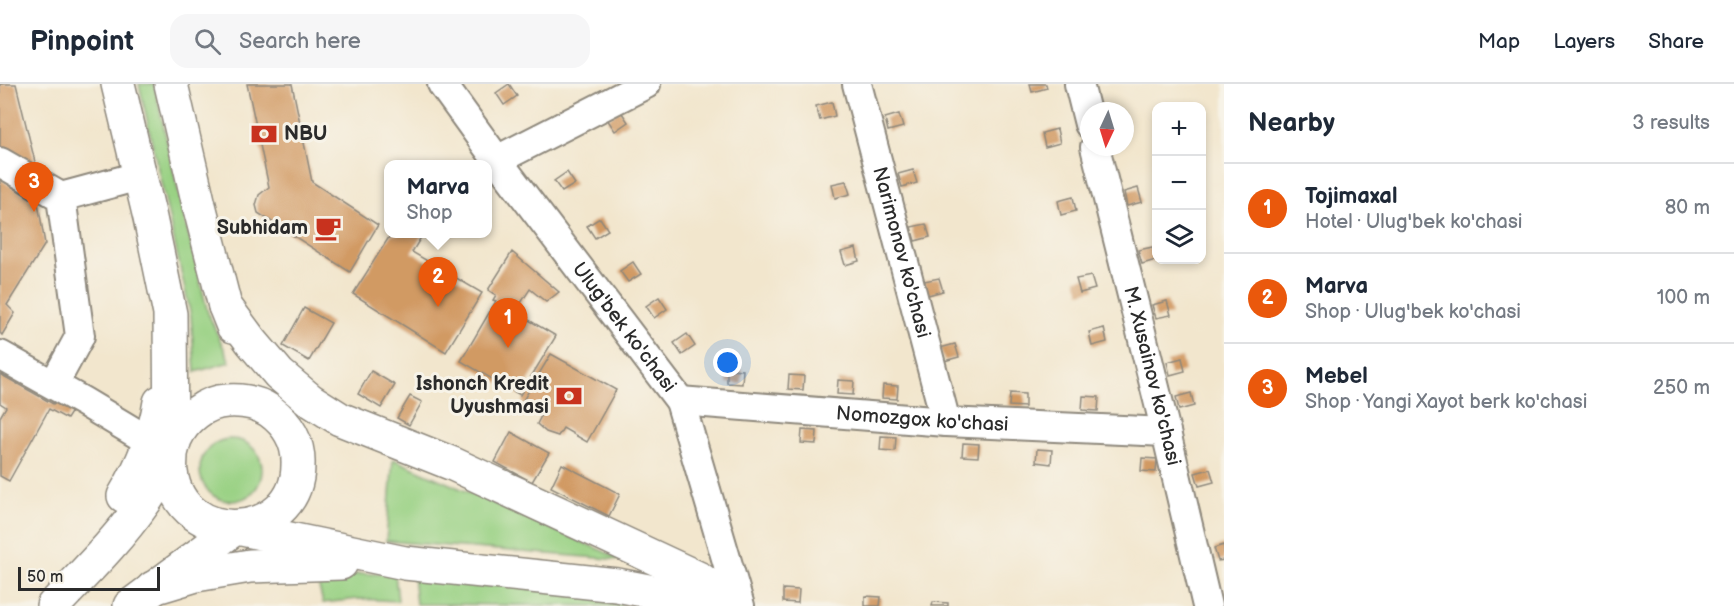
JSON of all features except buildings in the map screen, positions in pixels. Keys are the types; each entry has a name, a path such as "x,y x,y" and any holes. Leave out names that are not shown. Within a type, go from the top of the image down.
{"main road":[{"path":"53,606 105,550 144,503 160,448 170,314 118,84"},
{"path":"171,84 225,306 267,409"},
{"path":"225,306 251,342 279,374 310,400 340,419 453,464 700,579 738,606"},
{"path":"141,597 235,528 249,526 274,514 291,493 298,466 298,453 294,439 278,417 253,402 222,401 207,406 194,414 175,439 160,448"},
{"path":"267,409 340,419"},
{"path":"160,448 176,490 186,506 200,518 217,525 405,563 617,585 726,606"},
{"path":"141,597 196,575 250,566 405,563"}],"street":[{"name":"Ulug'bek ko'chasi","path":"442,84 680,401 738,606"},
{"path":"497,160 646,84"},
{"name":"Narimonov ko'chasi","path":"856,84 946,422"},
{"path":"1079,84 1084,102"},
{"name":"M. Xusainov ko'chasi","path":"1097,156 1167,432 1207,606"},
{"path":"0,162 61,197 140,177"},
{"path":"54,384 80,336 61,197"},
{"path":"0,355 54,384 160,448"},
{"name":"Nomozgox ko'chasi","path":"680,401 946,422 1167,432"}],"green space":[{"path":"139,84 154,84 208,313 230,362 195,372 191,316"},
{"path":"225,439 237,439 253,448 260,458 262,470 260,482 253,492 237,501 225,501 214,496 205,487 200,476 200,464 205,453 214,444"},
{"path":"393,459 623,560 386,541"},
{"path":"359,574 395,574 398,601 358,599 323,603 318,583"},
{"path":"413,575 622,595 621,606 416,604"}],"place":[{"name":"NBU","path":"264,134"},
{"name":"Mebel","path":"34,212"},
{"name":"Subhidam","path":"328,228"},
{"name":"Marva","path":"438,307"},
{"name":"Tojimaxal","path":"508,348"},
{"name":"Ishonch Kredit Uyushmasi","path":"569,396"}]}
